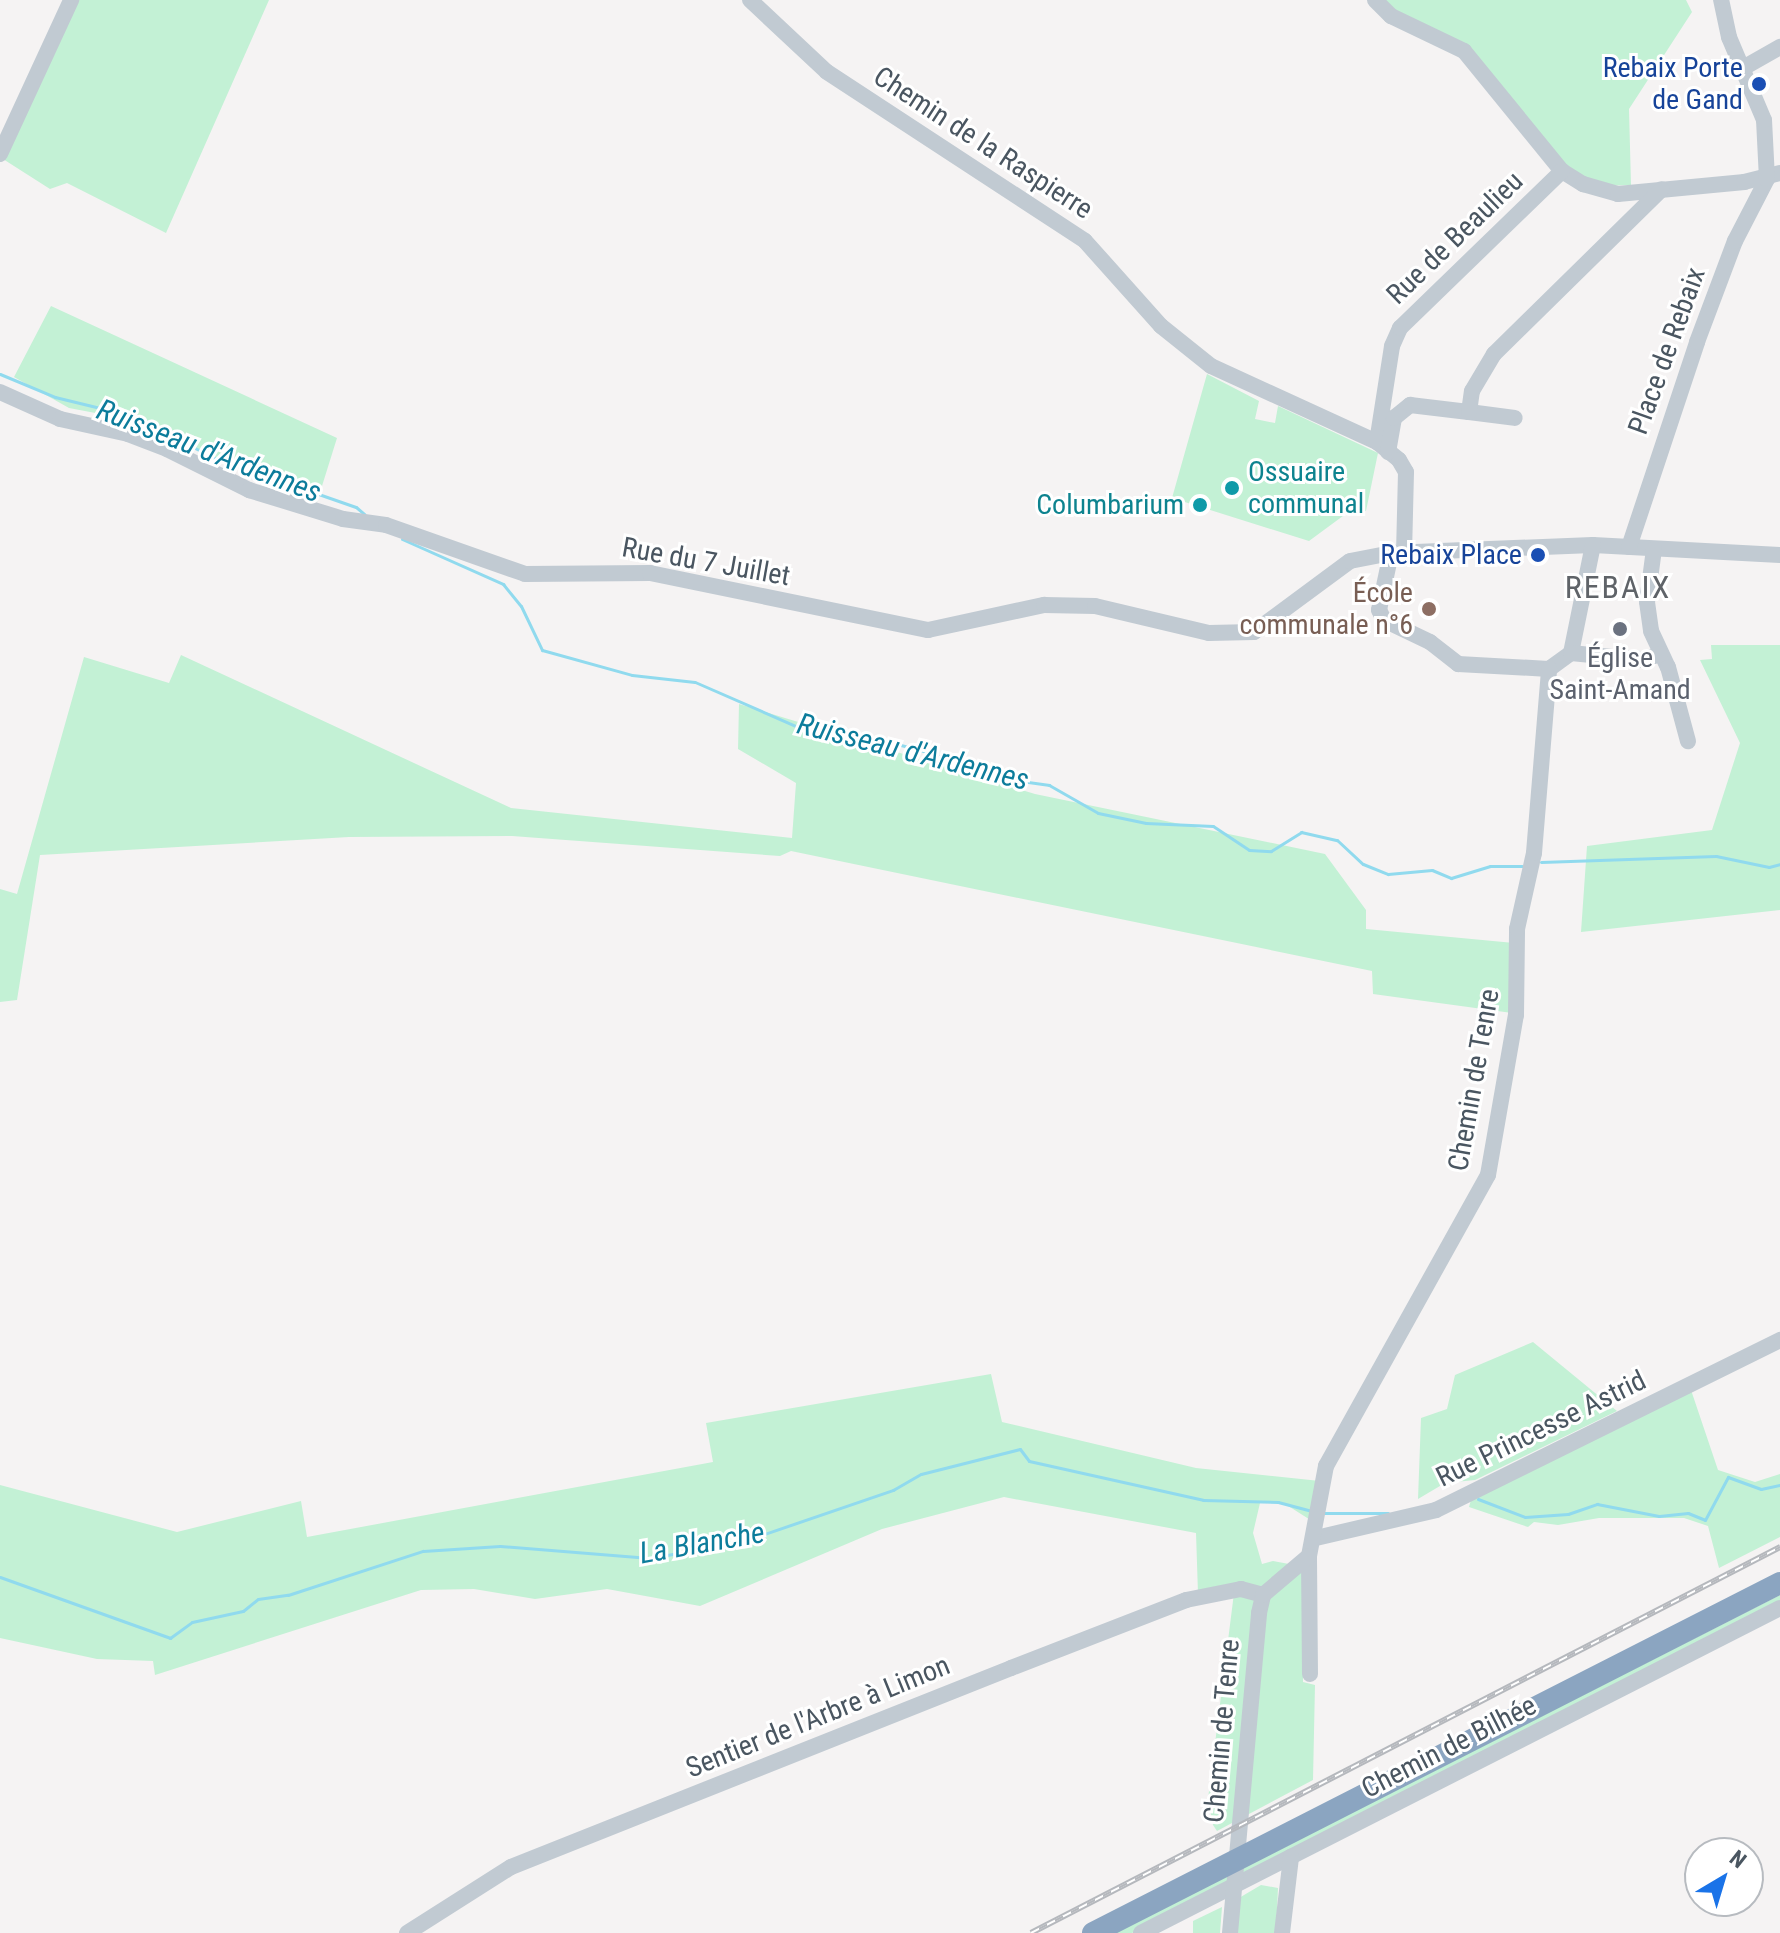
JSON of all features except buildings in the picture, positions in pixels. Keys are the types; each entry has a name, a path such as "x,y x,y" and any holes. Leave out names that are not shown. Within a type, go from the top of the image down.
{"highway":[{"path":"1093,1933 1780,1583"}],"street":[{"path":"0,154 71,0"},
{"name":"Chemin de la Raspierre","path":"750,0 827,72 1075,233 1161,326 1211,366 1382,447"},
{"path":"1375,0 1391,16 1464,51 1562,171 1599,190 1662,189 1773,176 1764,120 1725,26 1721,0"},
{"path":"1743,68 1780,47"},
{"name":"Rue de Beaulieu","path":"1382,447 1392,346 1400,328 1562,171"},
{"name":"Place de Rebaix","path":"1629,547 1697,342 1735,241 1773,176"},
{"path":"1469,412 1472,391 1494,354 1662,189"},
{"name":"Rue du 7 Juillet","path":"0,392 60,419 128,434 167,449 249,490 343,519 386,525 525,574 650,573 928,630 1044,605 1095,606 1209,633 1254,632 1341,566 1398,553"},
{"path":"1515,418 1410,405 1394,418 1382,447 1406,472 1398,553 1379,610 1384,620 1430,642 1458,664 1549,669 1571,653 1642,660 1660,654"},
{"path":"1398,553 1593,545 1780,555"},
{"path":"1571,653 1593,545"},
{"path":"1654,549 1647,602 1688,741"},
{"name":"Chemin de Tenre","path":"1310,1674 1309,1556 1316,1538 1330,1459 1488,1175 1516,1015 1517,929 1534,853 1549,669"},
{"name":"Rue Princesse Astrid","path":"1316,1538 1436,1510 1780,1340"},
{"name":"Chemin de Tenre","path":"1231,1927 1263,1595 1309,1556"},
{"name":"Sentier de l'Arbre à Limon","path":"407,1933 511,1867 1084,1640 1197,1596 1241,1589 1263,1595"},
{"name":"Chemin de Bilhée","path":"1141,1933 1780,1608"},
{"path":"1282,1933 1291,1857"}],"green space":[{"path":"78,0 269,0 166,233 67,183 50,189 3,159"},
{"path":"1380,0 1686,0 1692,12 1629,109 1631,185 1600,186 1574,175 1498,81 1393,14"},
{"path":"51,306 337,438 317,502 127,419 69,408 14,377"},
{"path":"1207,374 1259,401 1255,419 1275,423 1278,406 1378,453 1366,511 1347,513 1309,541 1172,498"},
{"path":"1711,645 1780,645 1780,910 1581,932 1587,846 1712,830 1740,743 1700,660 1712,659"},
{"path":"181,655 511,808 792,838 796,783 738,749 739,704 1035,794 1325,854 1366,910 1366,929 1514,943 1512,1013 1373,994 1372,971 791,851 780,856 512,836 349,837 40,855 17,1000 0,1002 0,889 17,894 84,657 169,683"},
{"path":"1533,1342 1617,1411 1475,1480 1445,1483 1418,1499 1421,1418 1447,1409 1455,1375"},
{"path":"991,1374 1002,1422 1196,1468 1320,1481 1312,1521 1282,1502 1260,1503 1253,1533 1262,1564 1273,1561 1305,1567 1303,1682 1315,1685 1313,1780 1217,1831 1213,1825 1208,1799 1234,1593 1198,1594 1196,1533 1004,1497 882,1529 700,1606 607,1589 535,1599 474,1589 421,1590 155,1675 153,1661 97,1659 0,1638 0,1485 177,1532 301,1501 307,1537 713,1462 706,1423"},
{"path":"1691,1390 1718,1470 1755,1482 1780,1474 1780,1537 1719,1568 1708,1526 1684,1518 1599,1518 1558,1525 1534,1522 1528,1527 1469,1507 1471,1500"},
{"path":"1780,1595 1780,1604 1132,1933 1115,1933"},
{"path":"1261,1885 1278,1888 1276,1933 1237,1933 1239,1898"},
{"path":"1222,1907 1220,1933 1193,1933 1193,1921"}],"waterway":[{"name":"Ruisseau d'Ardennes","path":"0,374 55,397 129,415 215,458 356,507 364,514"},
{"name":"Ruisseau d'Ardennes","path":"402,539 503,584 521,606 542,650 632,675 695,682 805,730 844,730 931,753 992,777 1049,785 1098,813 1146,823 1213,826 1249,850 1271,851 1301,832 1337,840 1363,864 1388,874 1432,870 1451,878 1490,866 1522,866"},
{"name":"Ruisseau d'Ardennes","path":"1541,862 1716,856 1769,867 1780,864"},
{"name":"La Blanche","path":"0,1577 170,1638 192,1622 243,1611 258,1599 288,1595 423,1551 500,1546 650,1558 741,1542 893,1490 921,1474 1020,1449 1029,1461 1203,1500 1278,1502 1312,1511"},
{"name":"La Blanche","path":"1478,1499 1525,1517 1568,1514 1597,1504 1659,1516 1688,1513 1705,1520 1728,1477 1761,1489 1780,1485"},
{"path":"1324,1513 1388,1513"}],"railway":[{"path":"1031,1933 1780,1547"}],"place":[{"name":"Rebaix Porte de Gand","path":"1759,84"},
{"name":"Ossuaire communal","path":"1232,488"},
{"name":"Columbarium","path":"1200,505"},
{"name":"Rebaix Place","path":"1538,555"},
{"name":"École communale n°6","path":"1429,609"},
{"name":"Église Saint-Amand","path":"1620,629"}],"district":[{"name":"REBAIX","path":"1618,587"}]}
